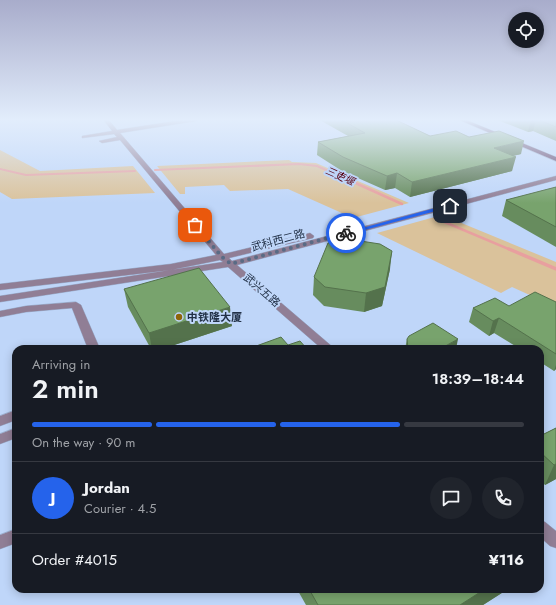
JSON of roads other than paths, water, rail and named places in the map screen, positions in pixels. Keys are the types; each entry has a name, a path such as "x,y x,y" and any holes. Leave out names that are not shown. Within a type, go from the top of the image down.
{"main road":[{"path":"526,147 556,160"},
{"path":"544,147 556,152"}],"street":[{"name":"武兴五路","path":"129,147 222,257 324,345"},
{"name":"武科西二路","path":"0,287 171,267 222,257 346,227 556,171"},
{"name":"武科西二路","path":"0,299 231,264 556,178"},
{"path":"17,296 21,310"},
{"path":"0,314 21,310 72,304 76,305 92,345"},
{"path":"0,421 12,416"},
{"path":"0,438 12,434"},
{"path":"544,530 556,541"},
{"path":"0,542 12,538"}],"waterway":[{"name":"三吏堰","path":"155,170 299,164 317,166 342,177"},
{"name":"三吏堰","path":"0,169 26,175 135,171"},
{"name":"三吏堰","path":"340,176 402,204"},
{"name":"三吏堰","path":"435,218 511,250"},
{"name":"三吏堰","path":"509,249 556,269"}],"place":[{"name":"中铁隆大厦","path":"179,317"}]}
